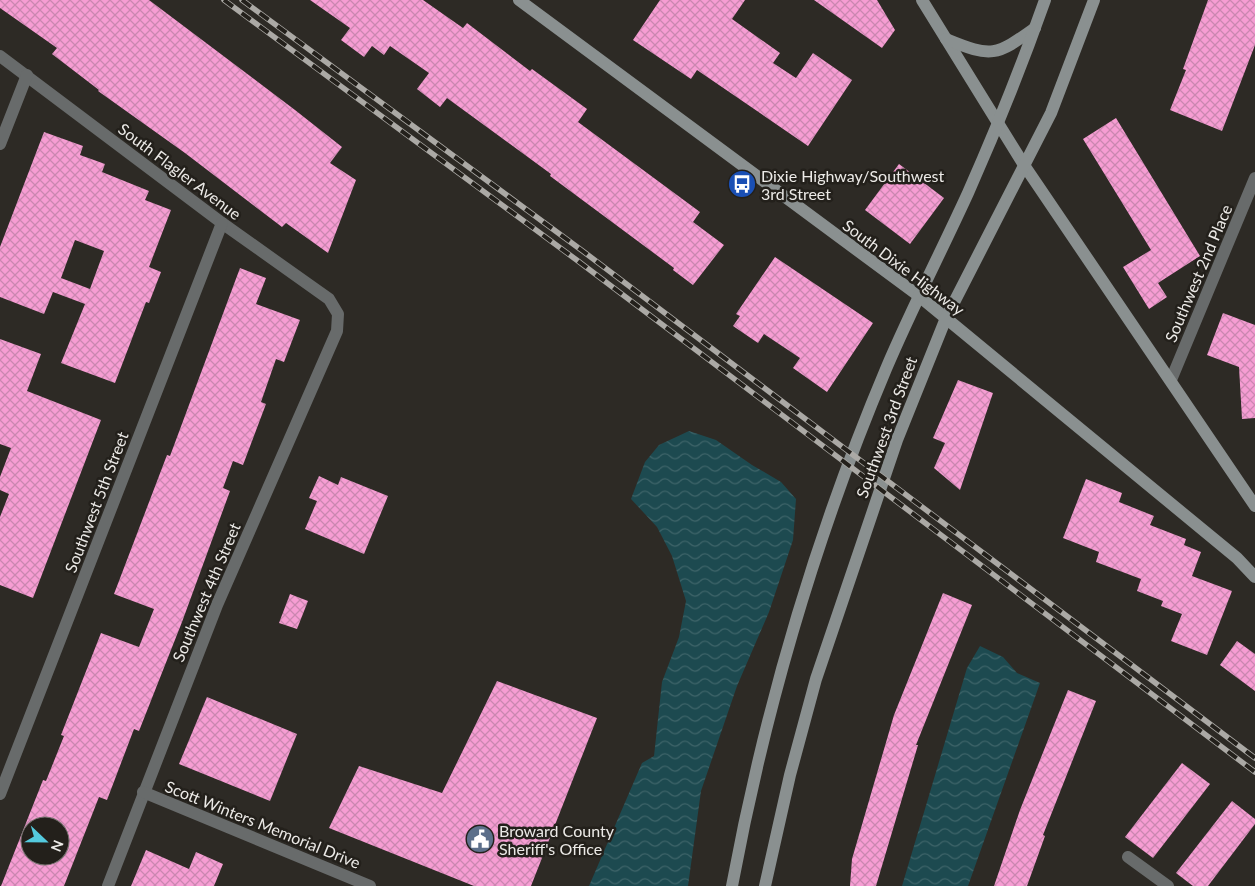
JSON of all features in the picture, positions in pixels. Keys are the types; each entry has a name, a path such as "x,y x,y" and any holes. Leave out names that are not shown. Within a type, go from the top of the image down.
{"street":[{"name":"South Dixie Highway","path":"519,0 919,296 1237,558 1255,577"},
{"path":"922,0 1024,165 1255,506"},
{"name":"Southwest 3rd Street","path":"732,886 771,714 815,560 872,405 919,296 967,196 998,123 1045,0"},
{"name":"Southwest 3rd Street","path":"765,886 790,775 829,639 897,440 946,318 1051,112 1094,0"},
{"path":"946,39 969,49 995,52 1010,46 1035,28"},
{"name":"South Flagler Avenue","path":"0,56 222,223 329,299 338,314"},
{"path":"0,144 27,75"},
{"name":"Southwest 2nd Place","path":"1171,380 1255,178"},
{"name":"Southwest 5th Street","path":"0,794 222,223"},
{"name":"Southwest 4th Street","path":"108,886 217,606 337,330 338,314"},
{"name":"Scott Winters Memorial Drive","path":"143,792 370,886"},
{"path":"1128,857 1168,886"}],"water":[{"path":"689,431 716,440 781,482 796,499 793,540 769,612 737,686 701,791 688,886 589,886 642,763 654,756 662,682 679,637 686,601 672,556 657,527 631,499 645,462 659,445"},
{"path":"980,646 1003,657 1017,673 1040,683 968,886 902,886 967,668"}],"building":[{"path":"0,0 149,0 295,110 342,147 330,163 356,180 328,253 286,223 282,227 185,153 98,91 52,54 57,48 0,8"},
{"path":"310,0 423,0 463,28 467,23 530,71 532,69 587,109 578,122 700,212 693,222 724,245 693,285 673,270 674,268 550,176 551,174 447,98 440,107 417,89 429,73 390,46 384,55 372,46 364,57 341,40 350,28"},
{"path":"660,0 745,0 732,19 780,53 773,63 796,78 813,53 852,80 808,146 697,70 691,79 633,40"},
{"path":"814,0 877,0 895,30 882,48"},
{"path":"1208,0 1255,0 1255,45 1222,131 1170,110 1186,70 1183,69"},
{"path":"1116,118 1200,256 1158,283 1167,297 1149,309 1123,267 1151,250 1083,139"},
{"path":"44,132 83,146 80,155 105,164 102,172 149,191 145,200 171,210 149,267 161,272 149,303 146,302 115,383 61,363 85,304 53,292 44,314 0,297 0,247","holes":["75,240 104,251 90,289 61,278"]},
{"path":"899,164 944,198 910,244 865,210"},
{"path":"775,257 873,323 827,392 793,368 800,358 764,334 758,343 733,326 740,316 736,314"},
{"path":"240,268 266,278 256,304 300,320 284,362 276,359 261,402 266,404 243,465 233,461 223,488 230,491 182,622 139,731 134,729 107,800 99,797 64,886 1,886 20,838 20,866 70,866 70,816 29,816 43,780 46,781 64,736 61,735 101,633 139,647 154,609 114,594 167,455 170,456"},
{"path":"1223,313 1255,325 1255,418 1242,419 1239,367 1207,355"},
{"path":"0,339 41,354 27,391 101,420 33,598 0,585 0,517 9,494 0,490 0,477 11,448 0,444"},
{"path":"958,380 993,393 960,490 934,468 945,443 933,438"},
{"path":"319,476 338,485 341,477 388,496 364,554 305,529 317,501 309,498"},
{"path":"1086,479 1122,493 1119,502 1154,516 1150,525 1186,539 1184,545 1201,552 1192,576 1232,591 1207,655 1171,641 1182,614 1161,606 1163,601 1137,591 1141,579 1096,562 1099,552 1063,538"},
{"path":"943,593 972,605 916,745 918,745 876,886 850,886 852,859 894,715"},
{"path":"290,594 308,601 297,629 279,623"},
{"path":"1237,641 1255,654 1255,691 1220,665"},
{"path":"497,681 597,718 531,886 474,886 329,828 359,766 442,793"},
{"path":"1068,690 1096,701 1043,835 1045,836 1027,886 994,886 1020,810"},
{"path":"207,697 297,734 270,801 179,764"},
{"path":"1182,763 1210,784 1153,858 1125,837"},
{"path":"1232,801 1255,819 1255,824 1208,886 1193,886 1176,873"},
{"path":"146,850 189,869 196,852 223,864 214,886 131,886"}],"railway":[{"path":"224,0 578,261 1255,772"},
{"path":"242,0 584,252 1255,758"}],"place":[{"name":"Dixie Highway/Southwest 3rd Street","path":"742,184"},
{"name":"Broward County Sheriff's Office","path":"480,839"}]}
